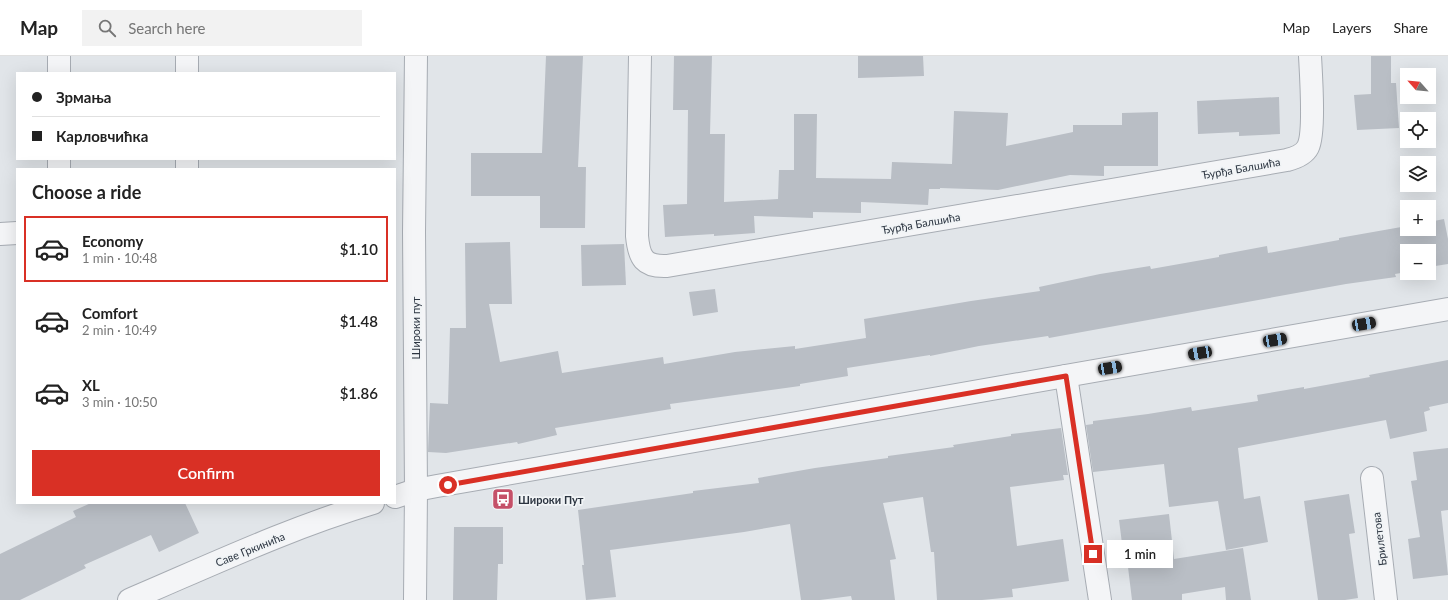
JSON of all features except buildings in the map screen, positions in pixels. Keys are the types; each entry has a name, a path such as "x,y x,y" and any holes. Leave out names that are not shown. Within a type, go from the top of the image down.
{"street":[{"path":"59,56 59,72"},
{"path":"187,56 187,72"},
{"name":"Широки пут","path":"415,600 416,490 404,232 416,56"},
{"name":"Ђурђа Балшића","path":"640,56 637,236 641,256 646,262 655,267 1288,160 1299,156 1308,148 1311,135 1312,118 1310,56"},
{"path":"0,234 16,233"},
{"path":"396,497 416,490 1448,309"},
{"path":"1066,376 1100,600"},
{"name":"Брилетова","path":"1372,478 1386,600"},
{"name":"Саве Гркинића","path":"128,600 255,546 333,515 371,504"}],"place":[{"name":"Широки Пут","path":"503,499"}],"route":[{"path":"448,485 1066,376 1093,554"}]}
